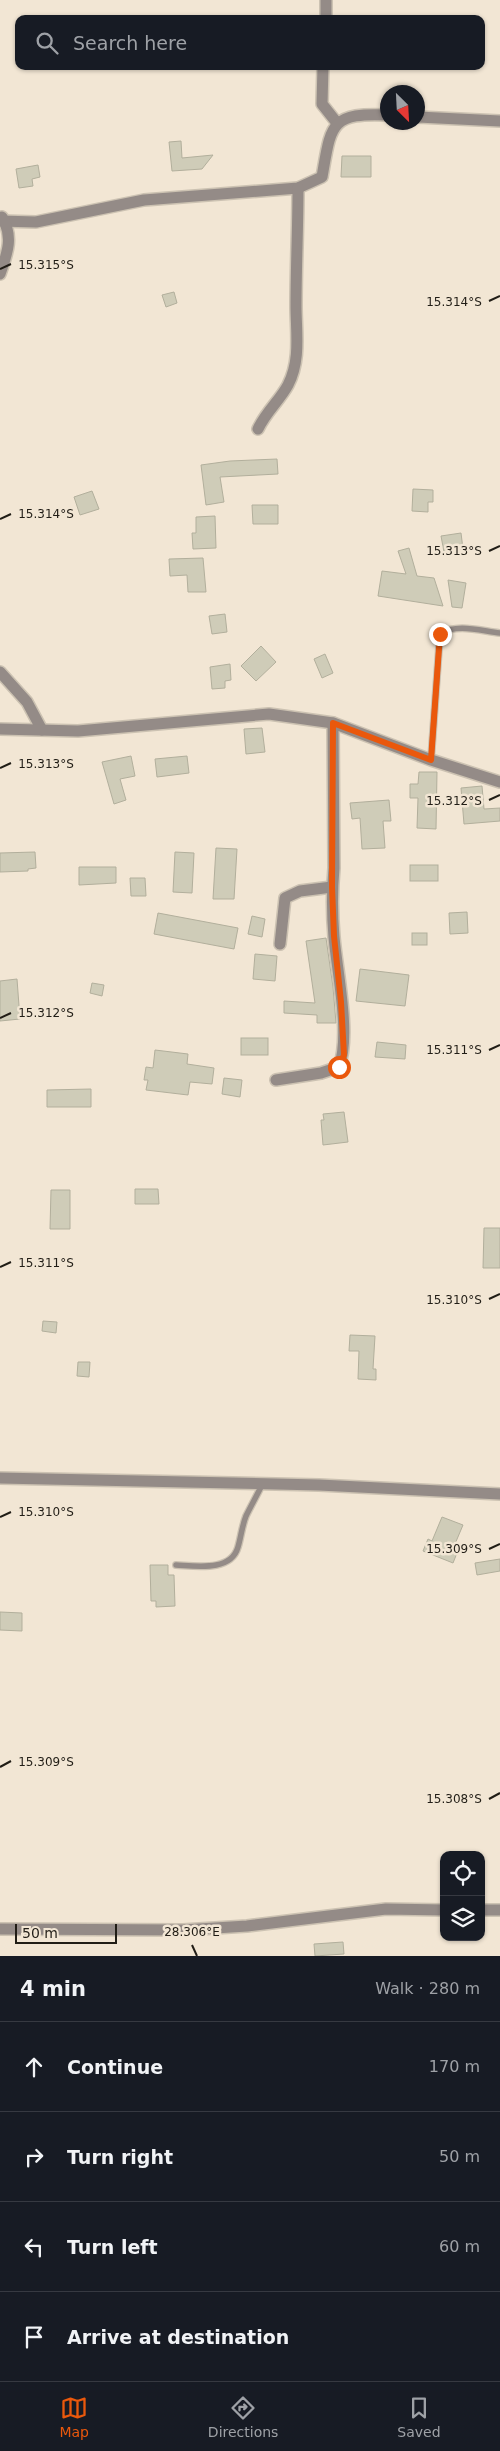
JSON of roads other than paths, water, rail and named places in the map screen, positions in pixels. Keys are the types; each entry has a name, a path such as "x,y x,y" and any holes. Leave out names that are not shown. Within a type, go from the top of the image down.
{"street":[{"path":"326,0 326,15"},
{"path":"323,70 322,104 337,123"},
{"path":"0,274 10,248 2,219 36,222 144,200 298,188 322,177 329,134 337,123 354,116 380,115"},
{"path":"425,117 500,121"},
{"path":"258,429 264,416 288,385 295,365 298,338 296,308 298,188"},
{"path":"0,672 27,702 42,730"},
{"path":"0,729 78,732 269,714 333,723 431,760 500,782"},
{"path":"276,1080 321,1073 339,1067 344,1055 332,887 333,723"},
{"path":"280,944 285,898 300,891 332,887"},
{"path":"0,1478 500,1494"},
{"path":"0,1929 183,1930 247,1926 386,1909 440,1910"},
{"path":"485,1910 500,1910"}],"lane":[{"path":"431,760 440,634 457,628 500,634"},
{"path":"176,1565 213,1566 226,1562 234,1556 238,1549 246,1515 262,1485"}]}
